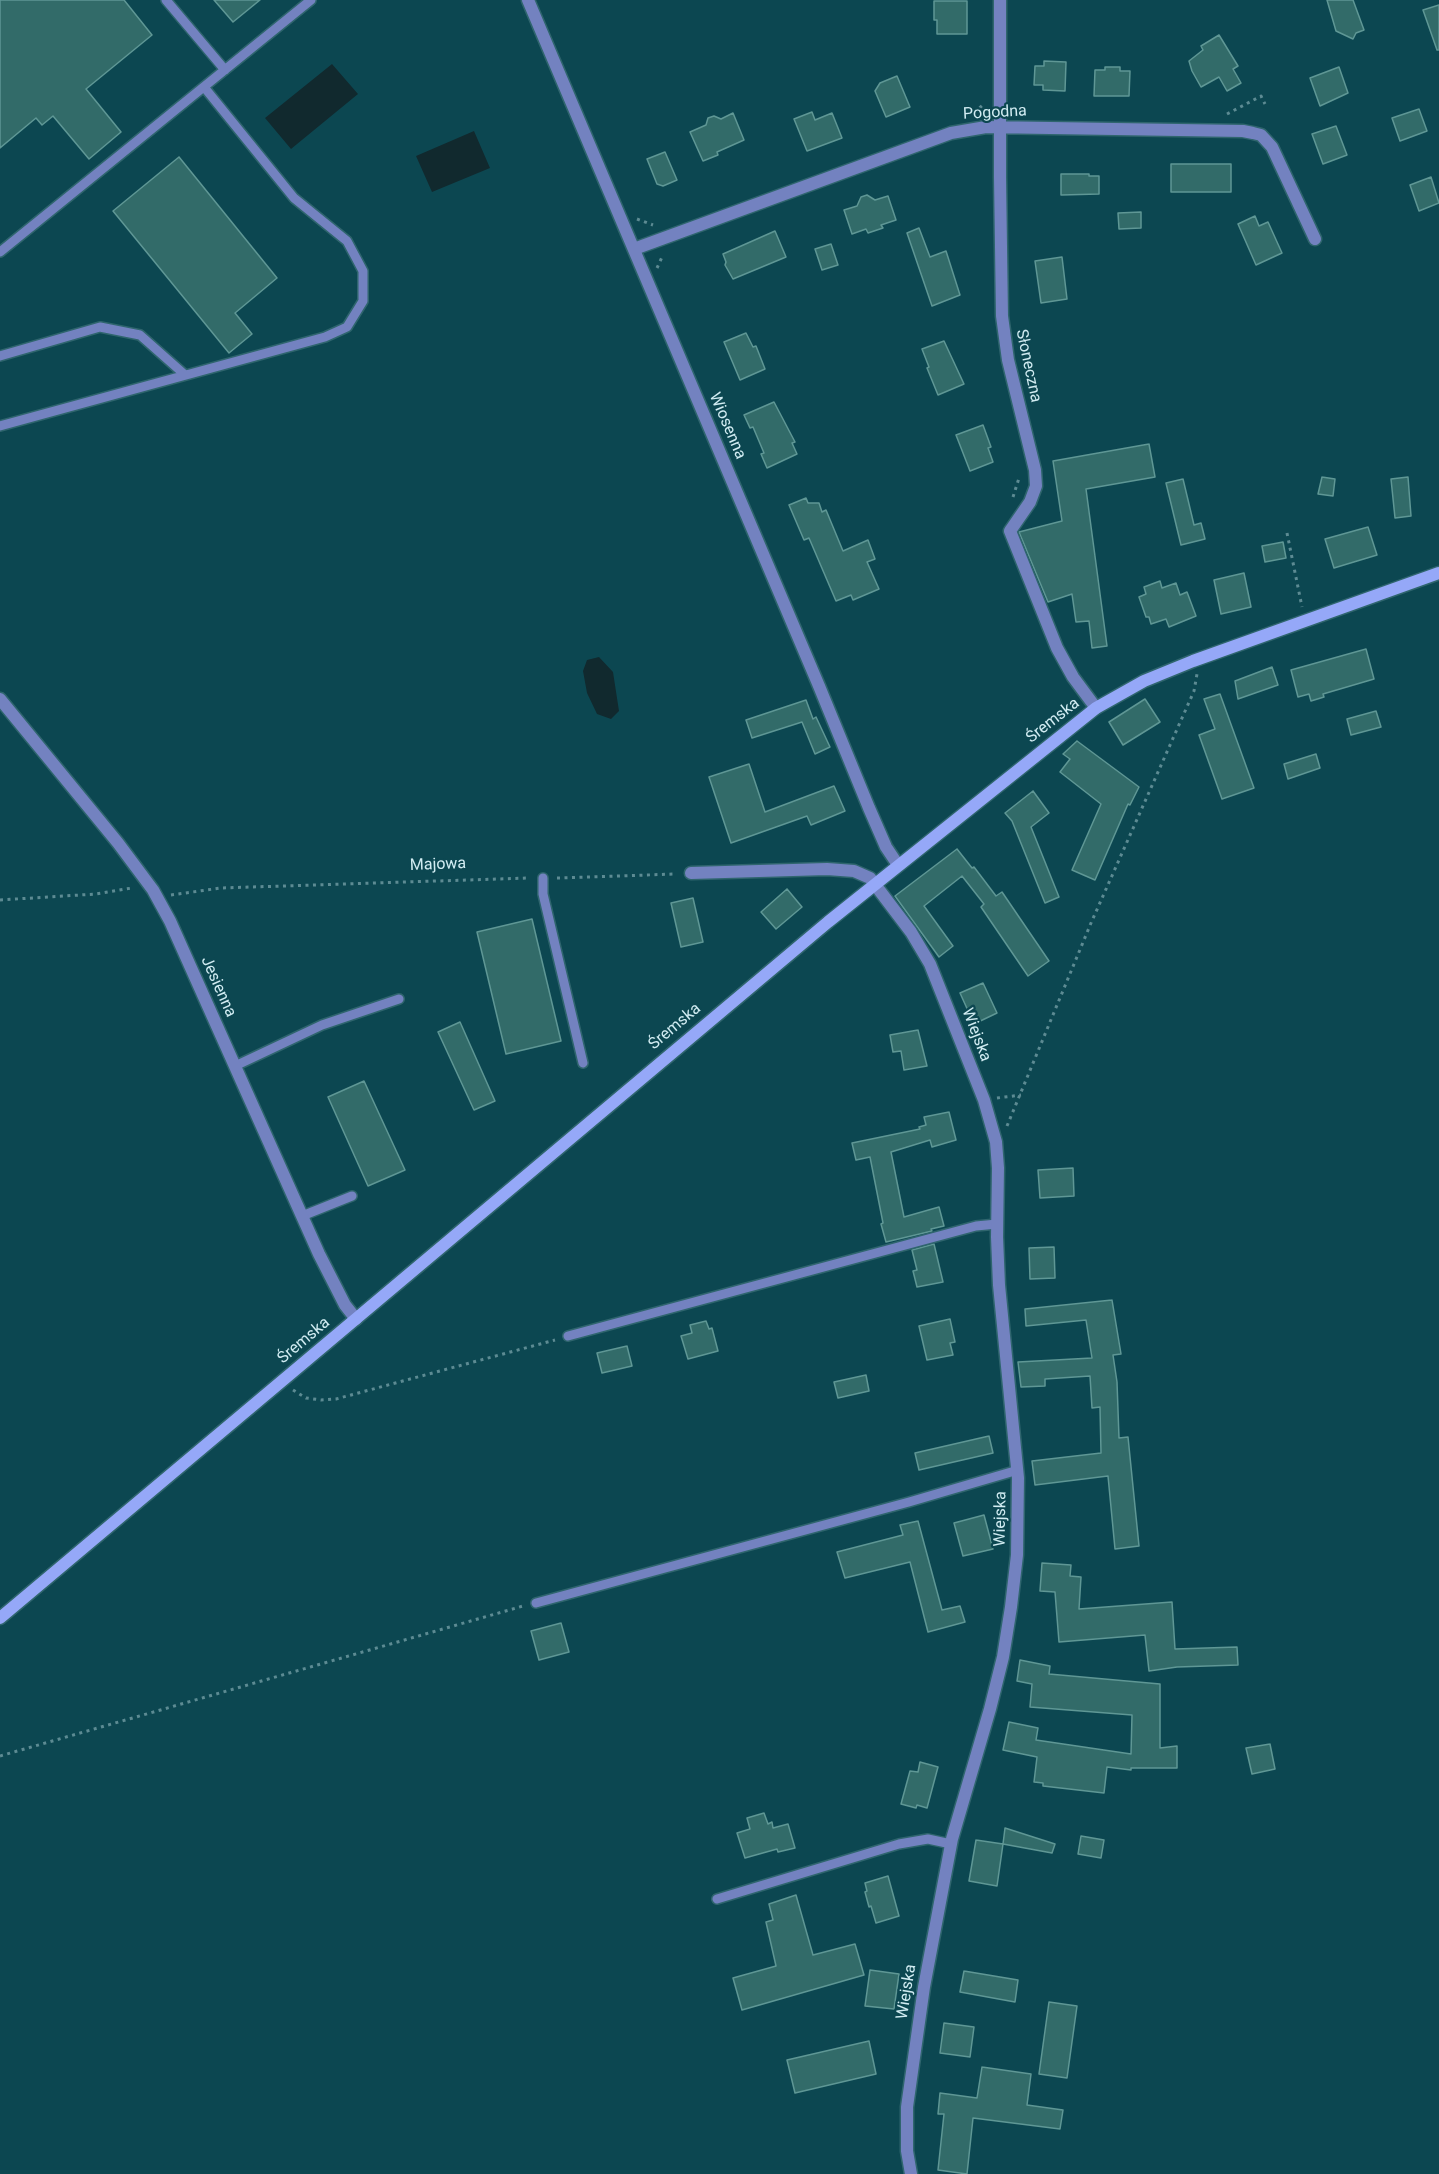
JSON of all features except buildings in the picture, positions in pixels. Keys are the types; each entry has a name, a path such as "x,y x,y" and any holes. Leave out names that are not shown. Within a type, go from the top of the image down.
{"main road":[{"name":"Śremska","path":"0,1618 705,1024 874,884 1096,708 1144,681 1195,667 1307,620 1439,573"}],"street":[{"name":"Wiosenna","path":"528,0 886,848 898,865"},
{"name":"Słoneczna","path":"1000,0 1002,316 1008,360 1035,470 1036,486 1030,502 1010,531 1057,648 1083,693 1096,708"},
{"name":"Pogodna","path":"634,249 951,133 972,128 1000,127 1243,131 1260,135 1272,147 1315,239"},
{"name":"Jesienna","path":"0,699 124,849 153,890 170,921 302,1216 341,1298 356,1319"},
{"path":"691,873 827,869 861,873 870,878 874,884"},
{"name":"Wiejska","path":"874,884 911,932 930,964 984,1100 996,1142 1000,1314 1018,1470 1017,1555 1007,1632 990,1709 951,1844 924,1987 910,2077 906,2129 911,2174"}],"lane":[{"path":"166,0 225,70"},
{"path":"0,252 311,0"},
{"path":"0,426 325,337 347,327 363,301 363,271 348,242 294,198 204,87"},
{"path":"0,356 100,327 140,335 184,374"},
{"path":"543,878 543,894 582,1064"},
{"path":"235,1066 322,1025 399,999"},
{"path":"302,1216 352,1196"},
{"path":"568,1336 976,1226 997,1224"},
{"path":"536,1603 1018,1470"},
{"path":"717,1899 899,1844 928,1839 951,1844"}],"path":[{"path":"971,115 986,99"},
{"path":"618,212 658,227 664,224 672,246 666,249 656,271"},
{"path":"1287,532 1302,609 1307,620"},
{"path":"1195,667 1204,669"},
{"path":"1190,675 1195,667"},
{"path":"996,1142 1003,1135 1021,1095 1091,923 1194,691 1197,681 1195,667"},
{"name":"Majowa","path":"0,900 96,894 138,886 168,895 221,888 691,873"},
{"path":"984,1100 1021,1095"},
{"path":"282,1381 306,1398 336,1399 568,1336"},
{"path":"0,1756 536,1603"}],"water":[{"path":"332,64 358,94 291,149 265,118"},
{"path":"474,131 490,168 432,192 416,156"},
{"path":"599,657 613,672 619,711 611,719 597,714 587,693 583,671 587,660"}]}
